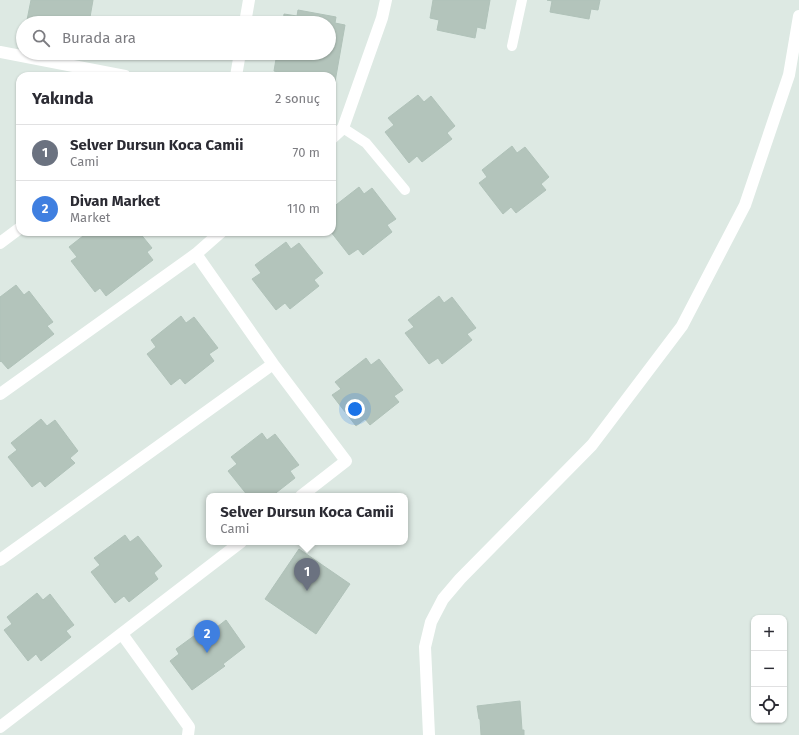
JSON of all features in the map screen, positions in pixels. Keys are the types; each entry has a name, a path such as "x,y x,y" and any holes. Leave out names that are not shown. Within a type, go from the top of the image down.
{"street":[{"path":"246,16 249,0"},
{"path":"338,127 382,18 386,0"},
{"path":"429,735 425,648 431,622 443,599 465,574 592,444 682,326 745,205 789,75 799,16"},
{"path":"0,52 16,55"},
{"path":"42,60 104,72"},
{"path":"237,72 239,60"},
{"path":"0,243 16,231"},
{"path":"0,394 196,254 216,236"},
{"path":"196,254 273,364 346,461 305,493"},
{"path":"0,560 273,364"},
{"path":"0,727 237,545"},
{"path":"122,634 190,732"}],"lane":[{"path":"512,46 522,0"},
{"path":"338,127 366,143 405,190"}],"building":[{"path":"31,0 93,0 90,16 28,16"},
{"path":"433,0 490,0 485,29 477,27 475,38 437,30 439,20 430,18"},
{"path":"547,0 600,0 598,10 591,9 589,19 550,12 552,1"},
{"path":"298,10 331,16 297,16"},
{"path":"284,14 297,16 284,16"},
{"path":"336,23 345,25 336,76 336,72 274,71 276,60 336,60"},
{"path":"418,95 424,102 431,96 455,126 447,133 452,139 422,162 417,156 409,163 385,132 394,125 388,118"},
{"path":"512,146 517,153 525,147 549,177 541,184 546,190 516,213 511,207 503,214 479,183 487,177 482,170"},
{"path":"359,187 364,194 372,188 396,219 387,225 392,232 363,255 358,249 349,255 334,236 336,236 336,205"},
{"path":"83,236 142,236 152,248 147,252 153,260 106,296 100,288 95,292 71,261 77,257 69,247"},
{"path":"286,242 291,249 299,243 323,273 314,280 319,286 290,309 285,303 276,310 252,279 261,273 255,265"},
{"path":"16,285 24,295 29,291 53,322 47,326 54,334 8,369 1,361 0,362 0,297"},
{"path":"439,296 444,303 452,297 476,328 467,334 472,340 442,364 438,358 429,364 405,333 414,327 408,320"},
{"path":"181,316 186,323 194,317 218,348 209,354 214,361 185,384 180,378 171,385 147,354 156,347 151,340"},
{"path":"366,358 371,365 379,359 403,390 394,396 399,402 370,425 365,419 356,426 332,395 341,389 335,382"},
{"path":"41,419 47,426 55,420 78,451 70,458 75,463 45,487 40,481 32,487 8,457 17,450 11,443"},
{"path":"262,433 267,440 275,434 299,465 290,471 295,478 276,493 246,493 228,471 237,464 231,457"},
{"path":"125,535 130,542 138,536 162,566 154,573 158,579 129,602 124,596 115,603 91,572 100,565 94,558"},
{"path":"299,549 350,584 316,634 265,599"},
{"path":"37,593 43,600 50,594 74,625 66,631 71,637 41,661 36,654 28,661 4,630 12,624 7,617"},
{"path":"226,620 245,647 223,664 225,666 192,690 170,661 179,654 176,649 213,622 217,627"},
{"path":"520,701 522,730 524,730 524,735 481,735 477,706"}],"place":[{"name":"Selver Dursun Koca Camii","path":"307,591"},
{"name":"Divan Market","path":"207,653"}]}
